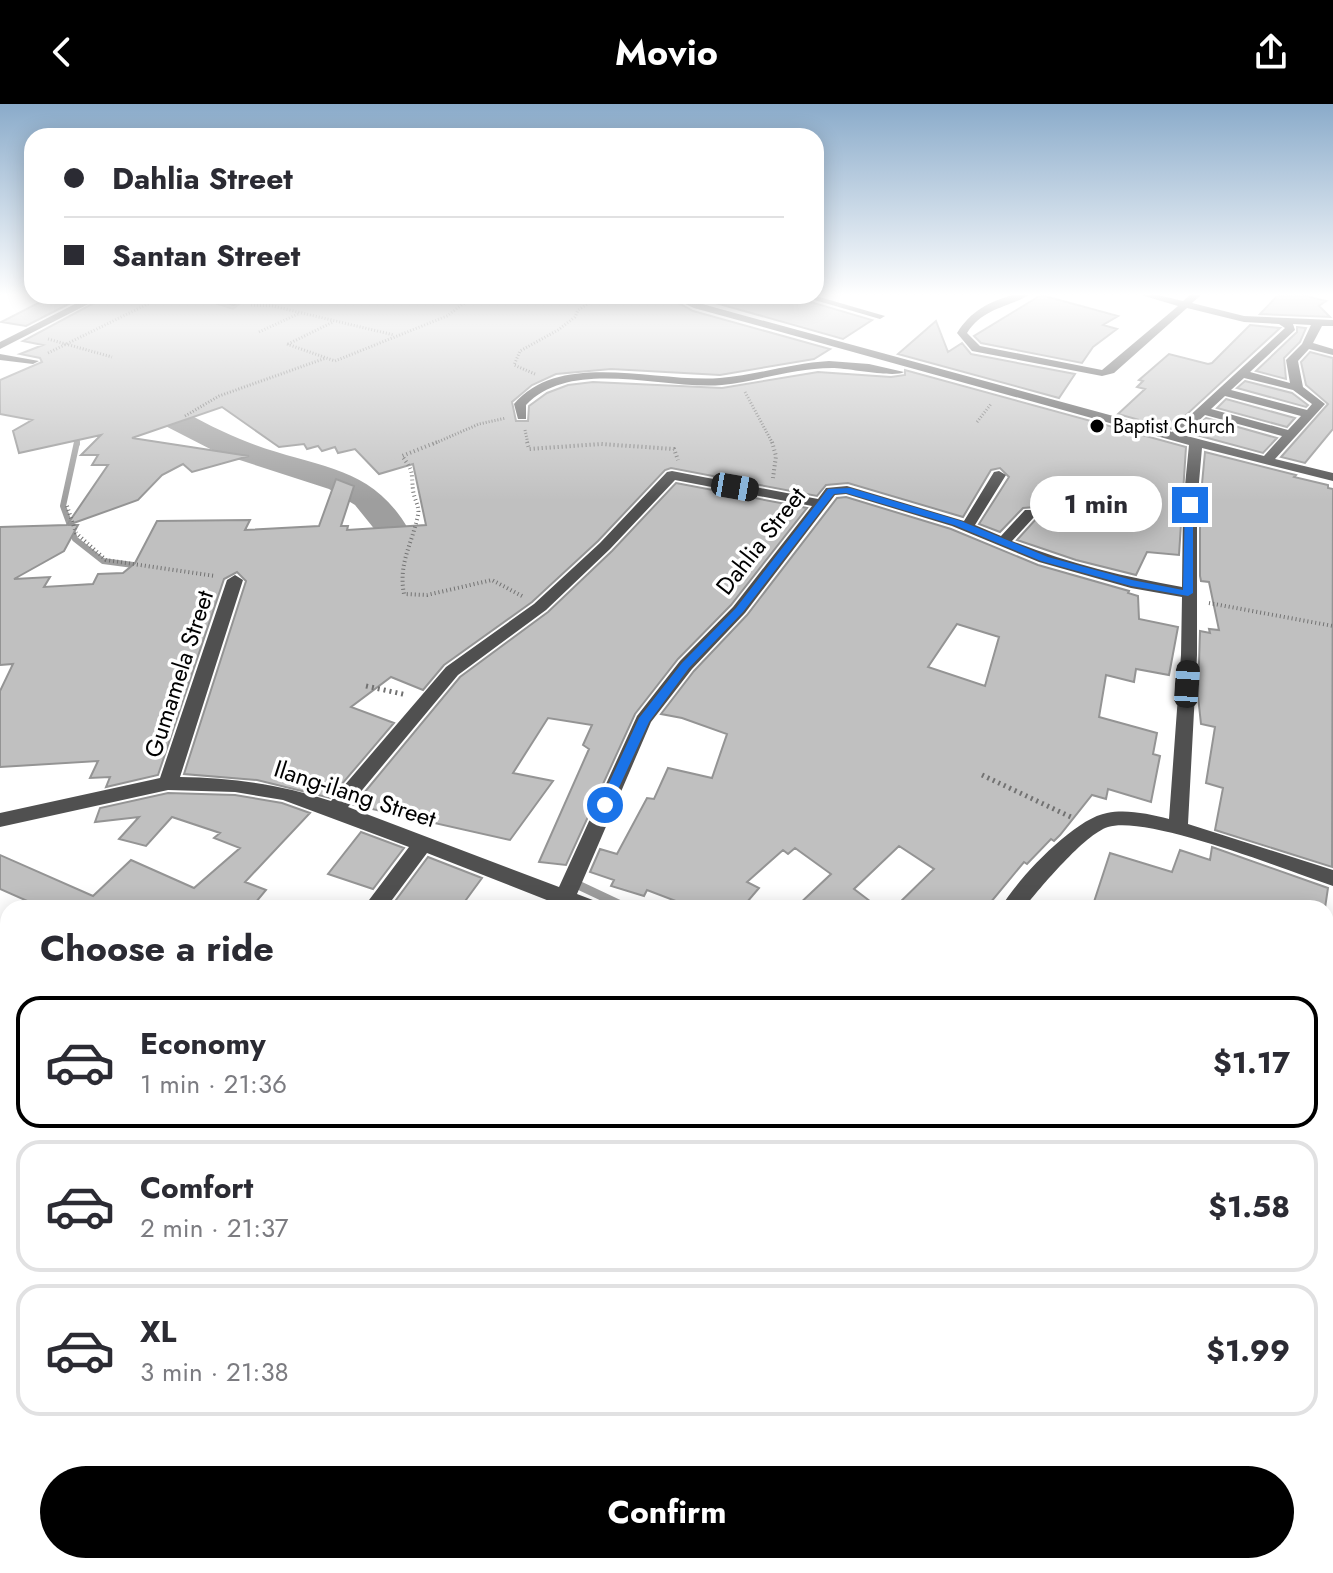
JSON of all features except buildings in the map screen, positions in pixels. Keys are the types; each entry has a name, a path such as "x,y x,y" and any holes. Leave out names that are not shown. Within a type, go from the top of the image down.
{"street":[{"path":"912,364 1196,443 1333,477"},
{"path":"1052,364 1102,373 1118,364"},
{"path":"1174,437 1255,364"},
{"path":"1293,364 1297,388"},
{"path":"522,416 520,404 533,387 566,379 620,377 706,383 738,381 817,365 863,366 969,386 996,386"},
{"path":"1244,374 1297,388 1319,404 1266,461"},
{"path":"1222,391 1311,415"},
{"path":"1204,411 1291,435"},
{"path":"1178,828 1189,655 1190,505 1196,443"},
{"path":"335,810 452,671 540,607 605,546 672,475 820,503"},
{"path":"967,527 999,475"},
{"name":"Dahlia Street","path":"565,897 643,720 686,665 739,610 831,491 847,490 967,527 1044,559 1188,596"},
{"path":"1003,542 1030,513"},
{"name":"Gumamela Street","path":"168,783 235,580"},
{"name":"Ilang-ilang Street","path":"0,820 168,783 235,785 285,793 335,810 572,900"},
{"path":"1018,900 1092,827 1107,819 1134,820 1178,828 1333,878"},
{"path":"380,900 424,842"}],"path":[{"path":"185,416 219,396 310,364"},
{"path":"515,364 530,370 544,383"},
{"path":"738,381 776,452 776,470 766,492"},
{"path":"522,416 482,421 402,456 414,472 413,491 419,512 413,527 412,543 400,573 404,594 427,595 492,580 540,607"},
{"path":"529,449 587,442 674,449 679,460 672,475"},
{"path":"67,506 76,533 106,560 175,568 235,580"},
{"path":"1188,596 1333,626"},
{"path":"366,686 427,700"},
{"path":"982,775 1092,827"}],"waterway":[{"path":"147,364 153,408 229,446 341,482 367,498 393,529 404,557"},
{"path":"76,433 78,444"},
{"path":"77,442 63,506 75,539 103,561 141,566"},
{"path":"576,884 610,900"}],"place":[{"name":"Baptist Church","path":"1097,426"}],"route":[{"path":"605,805 643,720 686,665 739,610 831,491 847,490 957,523 1044,559 1131,583 1188,593 1190,505"}]}
